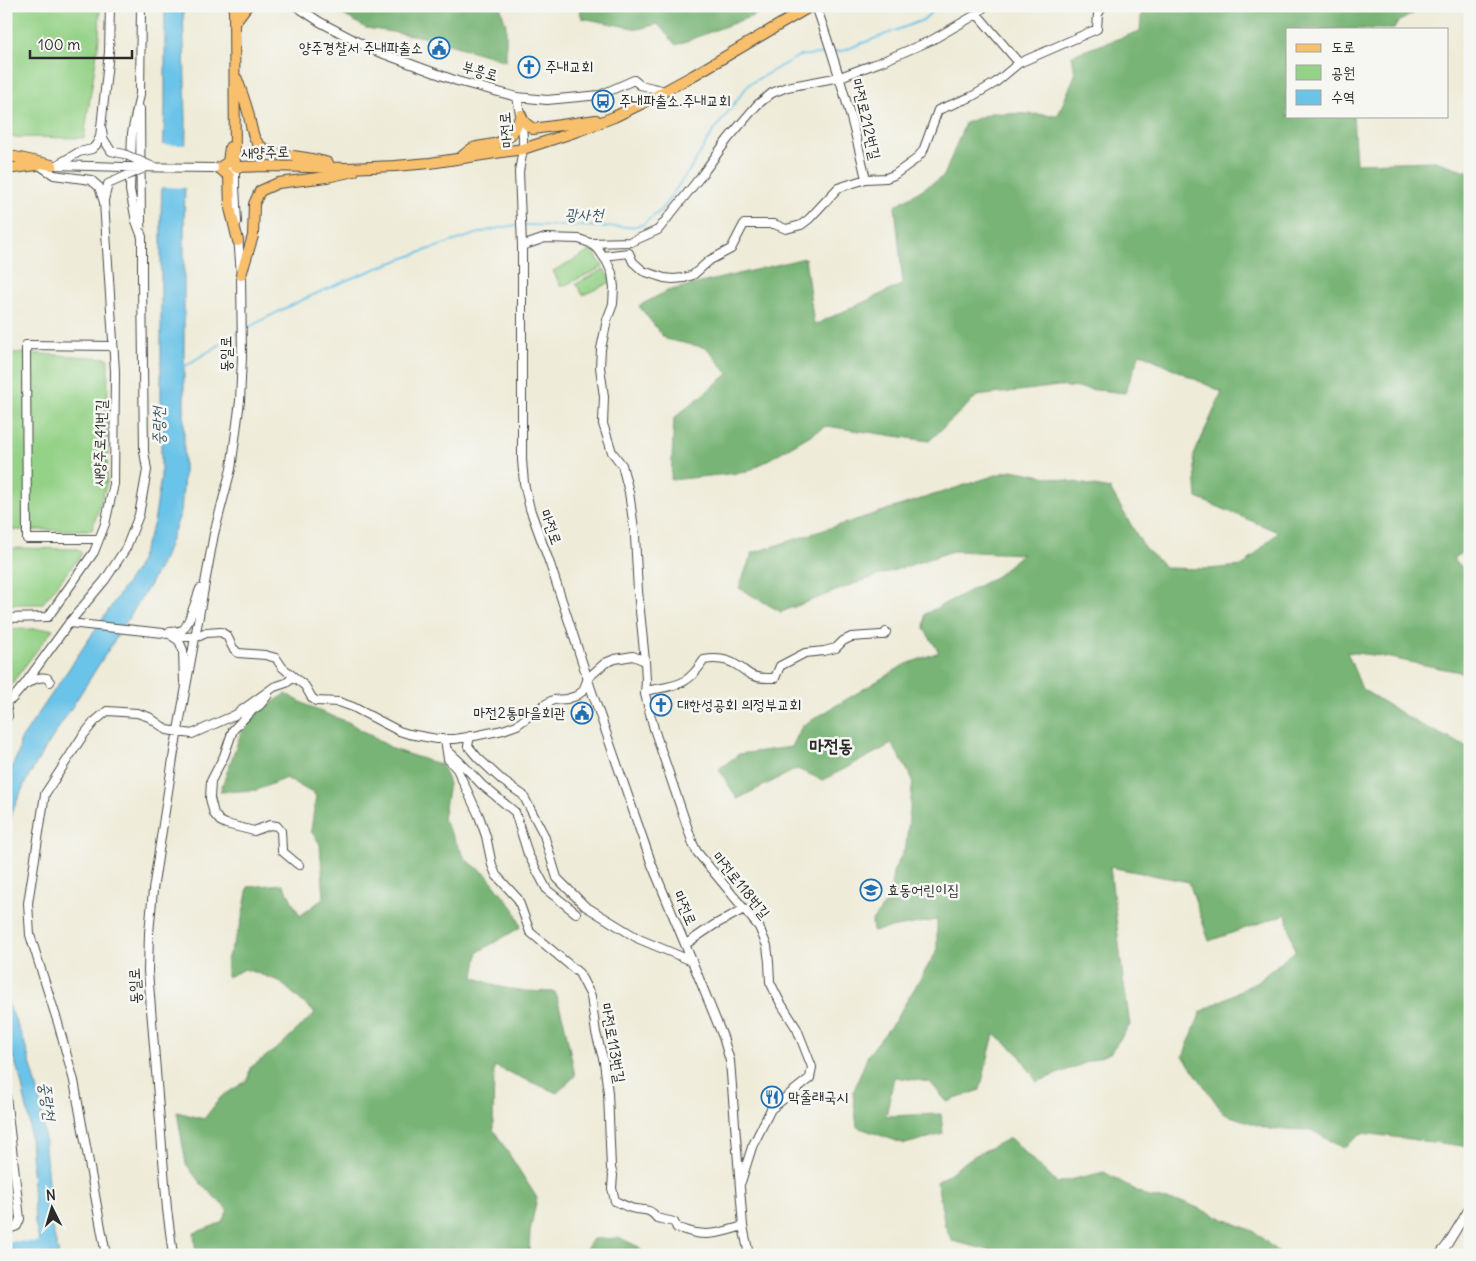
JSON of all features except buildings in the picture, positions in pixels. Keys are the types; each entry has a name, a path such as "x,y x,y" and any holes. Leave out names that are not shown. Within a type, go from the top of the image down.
{"main road":[{"path":"230,6 234,28"},
{"name":"동일로","path":"234,6 235,167"},
{"path":"234,28 247,6"},
{"path":"522,149 559,138 614,117 666,90 811,6"},
{"path":"235,73 248,112 254,139 260,146 277,153 297,155 328,162 333,166"},
{"path":"234,101 228,162 217,168 229,176 230,208 238,240"},
{"path":"521,116 524,122 533,129 614,117"},
{"path":"460,158 473,148 507,139 512,135 521,116"},
{"name":"새양주로","path":"235,167 375,166 430,163 522,149"},
{"path":"6,155 54,165"},
{"path":"6,169 38,165"},
{"path":"241,275 253,236 254,204 260,191 278,183 328,177 375,166"}],"street":[{"path":"54,165 79,152 92,149 100,136 109,52 110,6"},
{"path":"6,719 8,716 6,702 12,699 24,685 69,623 105,580 126,548 139,515 147,470 144,451 142,237 136,221 130,190 132,133 140,94 141,6"},
{"name":"부흥로","path":"296,6 320,22 373,50 457,80 517,97 547,100 600,95 634,80 640,85 666,90"},
{"path":"522,243 545,238 579,239 590,243 631,242 658,230 728,139 757,105 772,93 786,87 838,75 816,6"},
{"name":"마전로212번길","path":"866,179 858,141 838,75 883,61 932,40 977,14 985,6"},
{"name":"마전로212번길","path":"603,256 629,253 633,262 643,271 673,280 693,275 710,260 731,249 744,224 774,224 786,229 801,225 838,188 866,179 886,178 894,175 915,160 923,151 938,110 971,98 995,83 1019,63 1097,29 1098,14 1103,6"},
{"path":"977,14 1019,63"},
{"name":"마전로","path":"517,97 522,125 519,184 522,243 522,460 524,483 530,510 652,865 686,944 723,1037 730,1060 742,1226 749,1255"},
{"path":"101,123 103,138 110,151 124,154 150,167"},
{"name":"새양주로","path":"6,164 124,168 235,167"},
{"path":"38,165 54,175 91,180 100,187 104,202"},
{"path":"104,202 108,184 150,167"},
{"name":"동일로","path":"174,1253 167,1210 148,971 149,933 177,732 214,534 231,469 240,401 242,356 241,275 235,167"},
{"name":"새양주로41번길","path":"6,618 48,617 94,552 109,508 114,484 116,371 104,202"},
{"name":"마전로118번길","path":"590,243 603,256 612,273 614,287 613,304 607,320 601,349 600,367 604,397 603,424 612,452 622,465 628,492 635,536 645,661 645,691 654,729 697,852 759,927 767,946 770,982 797,1029 812,1067 810,1078 771,1109 752,1148 739,1189"},
{"path":"99,539 27,539 26,345 113,346"},
{"path":"163,633 183,630 187,626 188,619 207,573"},
{"path":"69,623 185,637 220,632 227,636 238,654 265,655 276,658 282,667 305,686 312,698 316,700 339,702 353,707 404,733 437,739 470,736 503,730 517,725 544,704 553,700 576,696 583,691 588,678 606,663 616,658 633,656 645,661"},
{"path":"645,691 686,682 693,676 704,660 711,659 730,661 749,675 775,678 780,666 805,653 836,648 843,640 852,637 884,635 886,632"},
{"path":"163,633 179,641 183,650 184,696"},
{"path":"24,685 43,677 47,678 50,682"},
{"path":"106,1255 74,1081 30,935 28,903 45,794 82,737 94,722 107,712 136,712 149,717 167,730 192,734 235,715 274,687 286,683 294,677"},
{"path":"274,687 260,706 250,712 233,730 224,756 210,782 210,798 214,814 220,822 254,831 270,825 277,826 281,831 282,851 299,865"},
{"path":"470,736 468,746 478,758 503,781 523,795 544,834 557,878 585,906 639,939 692,960"},
{"name":"마전로113번길","path":"445,739 448,759 457,769 479,816 496,875 518,899 530,932 579,973 591,996 596,1033 604,1062 608,1094 611,1168 614,1175 612,1188 615,1201 630,1208 649,1210 656,1218 674,1222 677,1228 694,1233 721,1233 742,1226"},
{"path":"446,750 461,762 482,785 516,812 528,854 548,890 576,913"},
{"name":"마전로","path":"686,944 744,908"},
{"path":"6,1096 20,1219 17,1226 6,1230"},
{"path":"1439,1255 1470,1207"}],"green space":[{"path":"6,6 100,6 99,39 84,138 6,137"},
{"path":"334,6 500,6 506,25 506,61 425,37 366,28 335,10"},
{"path":"578,6 763,6 755,15 676,45 658,24 638,29 582,18"},
{"path":"1142,6 1426,6 1398,22 1395,28 1286,28 1286,118 1353,118 1356,163 1435,161 1470,172 1470,548 1453,558 1470,575 1470,674 1380,656 1347,652 1362,689 1419,724 1470,748 1470,1147 1363,1133 1343,1148 1311,1130 1270,1129 1224,1114 1183,1056 1201,1012 1259,980 1295,951 1286,914 1209,941 1189,882 1110,867 1130,1025 1110,1053 1037,1082 1018,1053 994,1034 980,1090 947,1102 930,1082 894,1077 886,1116 941,1114 943,1134 905,1144 857,1127 853,1093 868,1055 894,1022 937,951 937,920 873,931 872,921 890,898 893,872 906,846 913,780 892,744 823,780 797,769 737,799 719,769 739,754 792,747 802,726 904,665 939,652 924,629 925,614 997,576 1022,554 953,551 859,582 781,612 739,588 752,553 1012,470 1110,489 1144,547 1166,568 1208,569 1243,566 1278,532 1197,498 1194,455 1222,392 1140,353 1125,393 1059,386 977,396 929,441 826,426 747,472 671,480 674,418 728,374 707,348 665,339 639,306 667,291 805,258 814,325 903,284 895,206 944,176 965,123 991,113 1058,115 1075,75 1072,55 1140,31"},
{"path":"592,250 603,267 561,287 553,271"},
{"path":"604,269 611,282 583,295 576,284"},
{"path":"6,352 108,358 107,482 92,530 6,530"},
{"path":"6,548 78,549 82,554 42,604 6,604"},
{"path":"6,629 53,629 6,691"},
{"path":"286,694 314,709 348,722 395,750 442,765 449,784 443,819 466,860 486,874 514,909 521,927 478,952 474,977 496,986 521,991 555,992 564,1022 575,1076 557,1093 494,1066 493,1129 537,1198 530,1231 529,1255 276,1255 268,1251 263,1255 196,1255 194,1233 221,1223 228,1210 201,1184 186,1164 177,1112 204,1119 221,1097 248,1080 250,1068 280,1046 315,1013 279,981 245,969 227,977 227,959 241,924 248,887 283,884 300,916 324,898 320,844 311,831 316,795 286,778 257,790 220,792 246,719"},
{"path":"1010,1138 1057,1183 1104,1172 1148,1197 1186,1203 1255,1232 1281,1255 1009,1255 952,1241 945,1226 937,1182 974,1156"},
{"path":"620,1238 639,1247 643,1255 582,1255 593,1239"}],"water":[{"path":"165,6 183,6 186,121 184,474 181,512 165,556 149,586 40,757 25,783 6,826 6,782 19,751 20,741 137,568 154,523 161,477 161,213 165,104"},
{"name":"중랑천","path":"6,998 24,1041 37,1087 43,1119 51,1223 59,1255 42,1255 35,1223 29,1118 20,1077 6,1035"}],"pier":[{"path":"161,145 188,145 187,188 160,187"}],"waterway":[{"name":"광사천","path":"834,52 842,51 923,20 938,6"},
{"name":"광사천","path":"523,225 629,227 642,225 660,211 689,171 713,132 749,84 799,56 829,53"},
{"name":"광사천","path":"244,330 313,295 384,265 475,234 518,225"},
{"name":"광사천","path":"182,368 240,332"},
{"path":"6,1247 41,1248 48,1246"}],"place":[{"name":"양주경찰서 주내파출소","path":"439,48"},
{"name":"주내교회","path":"529,67"},
{"name":"주내파출소.주내교회","path":"603,101"},
{"name":"대한성공회 의정부교회","path":"661,705"},
{"name":"마전2통마을회관","path":"582,713"},
{"name":"효동어린이집","path":"871,890"},
{"name":"막줄래국시","path":"772,1097"}],"district":[{"name":"마전동","path":"831,746"}]}
